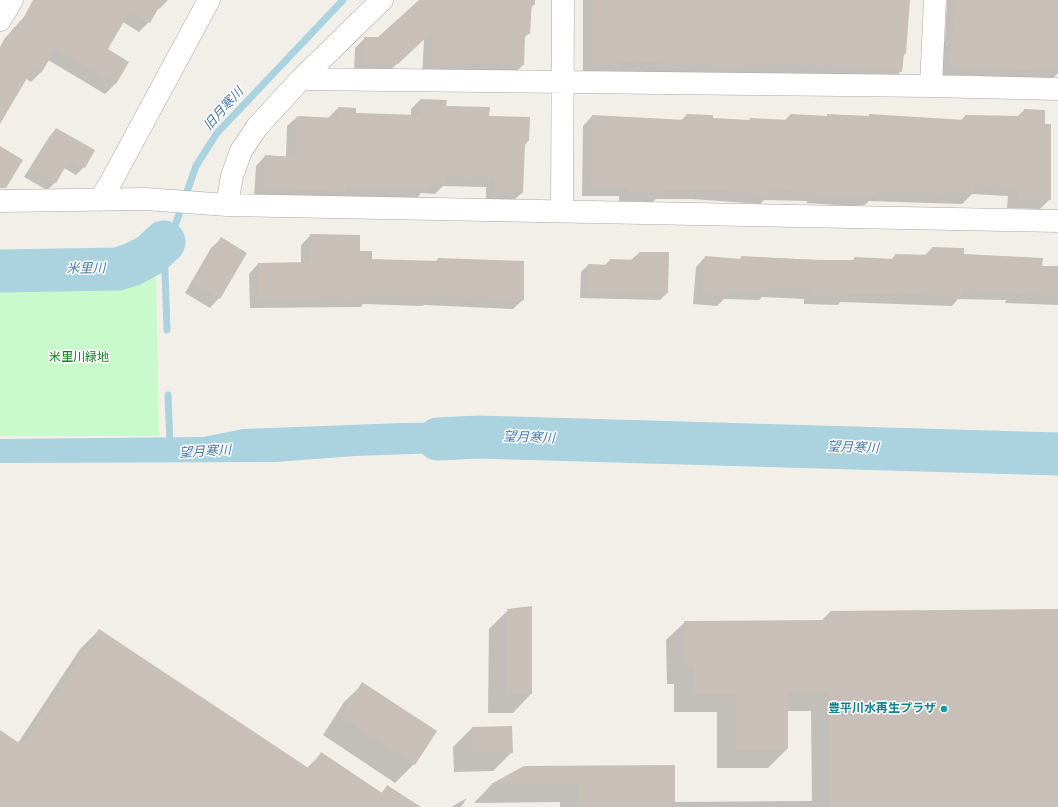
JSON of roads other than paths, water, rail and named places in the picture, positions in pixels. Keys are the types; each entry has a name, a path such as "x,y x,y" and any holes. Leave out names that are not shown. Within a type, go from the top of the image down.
{"street":[{"path":"0,20 12,0"},
{"path":"100,200 209,0"},
{"path":"219,204 232,176 241,151 257,127 301,79 382,0"},
{"path":"562,210 563,0"},
{"path":"931,86 935,0"},
{"path":"301,79 562,81 1058,89"},
{"path":"0,201 146,199 219,204 1058,221"}],"water":[{"path":"497,422 498,451 355,456 276,462 0,463 0,439 203,437 243,429 402,423"}],"waterway":[{"name":"旧月寒川","path":"167,330 164,242 176,223 196,166 217,133 343,0"},
{"name":"米里川","path":"0,271 118,269 133,264 150,255 164,242"},
{"name":"旧月寒川","path":"168,395 170,446"},
{"name":"望月寒川","path":"438,439 479,437 1058,454"}],"place":[{"name":"豊平川水再生プラザ","path":"944,709"}],"park label":[{"name":"米里川緑地","path":"79,358"}]}
